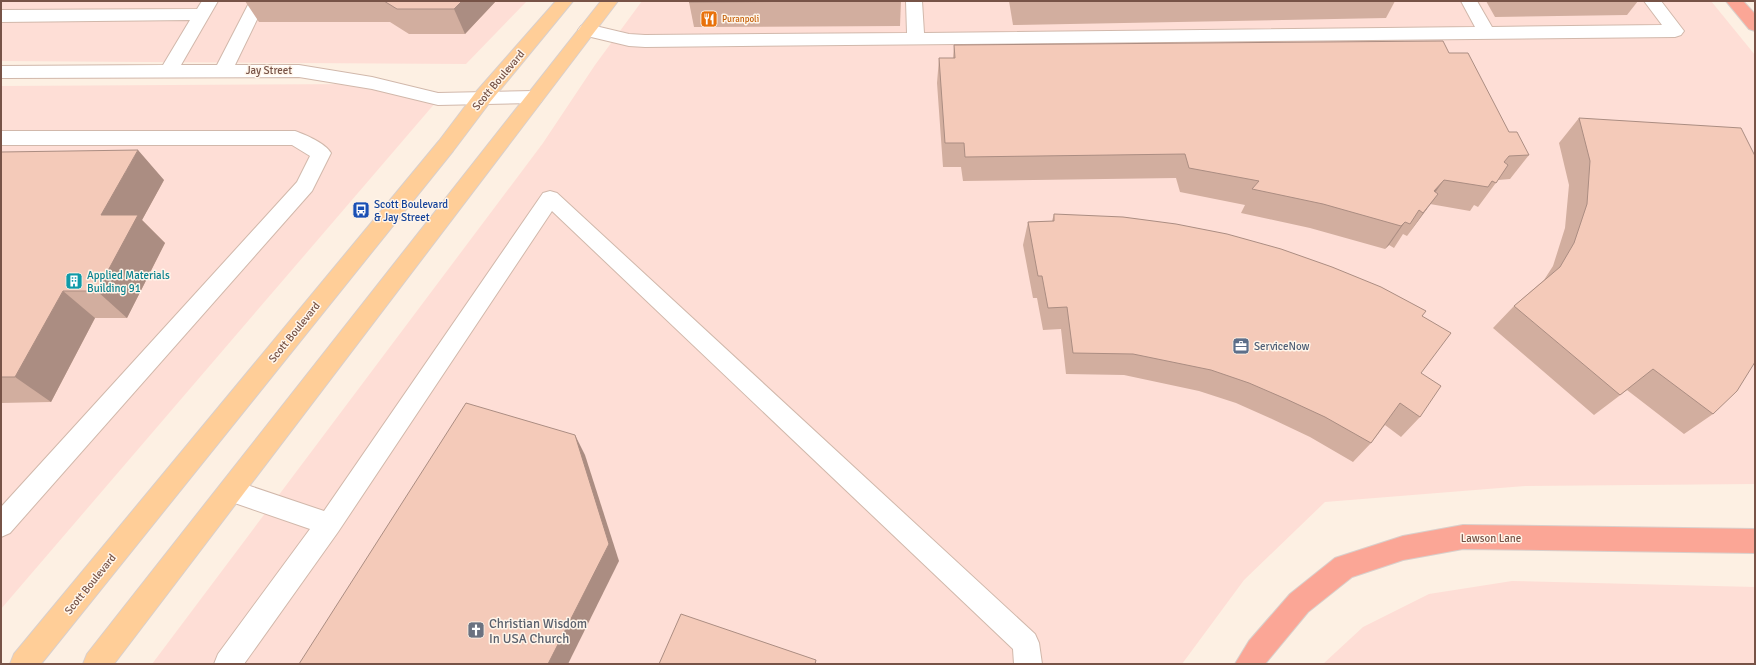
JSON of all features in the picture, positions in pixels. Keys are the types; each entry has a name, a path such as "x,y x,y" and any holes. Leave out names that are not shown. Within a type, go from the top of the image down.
{"highway":[{"path":"1734,1 1755,25"},
{"name":"Lawson Lane","path":"1249,664 1258,650 1299,603 1344,567 1403,548 1463,537 1755,541"}],"main road":[{"name":"Scott Boulevard","path":"24,664 446,146 483,97 565,1"},
{"path":"98,664 534,97 610,1"}],"street":[{"path":"224,70 258,1"},
{"path":"914,1 916,37"},
{"path":"1469,1 1487,33"},
{"path":"587,30 629,40 644,41 916,37 1675,31 1652,1"},
{"path":"1,16 206,8"},
{"path":"169,71 206,8"},
{"name":"Jay Street","path":"1,72 224,70 299,71 372,83 438,99 534,97"},
{"path":"1,138 295,138 321,153 305,186 1,525"},
{"path":"228,664 329,524 550,198 1026,643 1028,664"},
{"path":"232,491 329,524"}],"shaded area":[{"path":"1,1 527,1 466,64 1,61"},
{"name":"ServiceNow","path":"642,1 1711,1 1755,55 1755,484 1525,486 1325,502 1244,580 1182,664 152,664 543,143 595,65"},
{"path":"368,84 436,102 1,609 1,86"},
{"path":"1512,581 1755,587 1755,664 1323,664 1363,627 1429,594"}],"building":[{"path":"384,1 462,1 454,9 397,9"},
{"path":"689,1 859,1 689,2"},
{"path":"1443,41 1449,53 1468,53 1509,132 1517,132 1529,155 1509,156 1504,162 1508,165 1496,183 1492,181 1488,187 1444,180 1434,191 1438,194 1423,213 1419,210 1410,224 1405,222 1401,226 1323,204 1252,189 1259,181 1189,168 1185,154 965,157 964,143 945,143 939,58 955,58 954,45"},
{"path":"1579,118 1741,128 1755,156 1755,362 1737,391 1713,414 1653,369 1620,395 1514,306 1560,267 1574,243 1587,204 1590,161"},
{"name":"Applied Materials Building 91","path":"138,150 101,215 138,215 97,291 63,291 15,377 1,377 1,152"},
{"name":"ServiceNow","path":"1054,214 1123,217 1176,224 1227,234 1281,249 1332,267 1381,287 1426,311 1422,316 1451,333 1421,373 1441,386 1420,417 1400,403 1371,443 1325,417 1286,399 1249,383 1211,370 1133,354 1073,353 1067,307 1048,308 1042,276 1038,276 1028,222 1054,221"},
{"path":"466,403 575,435 609,544 548,664 299,664"},
{"path":"681,614 816,660 815,664 659,664"}],"place":[{"name":"Puranpoli","path":"709,19"},
{"name":"Scott Boulevard & Jay Street","path":"361,210"},
{"name":"Applied Materials Building 91","path":"74,281"},
{"name":"ServiceNow","path":"1241,346"},
{"name":"Christian Wisdom In USA Church","path":"476,630"}]}
